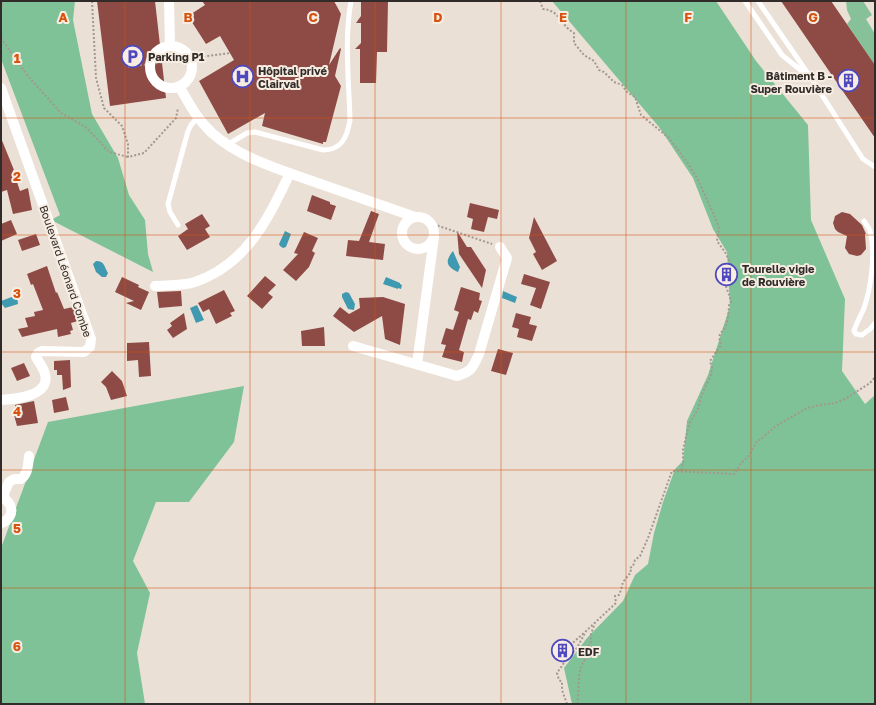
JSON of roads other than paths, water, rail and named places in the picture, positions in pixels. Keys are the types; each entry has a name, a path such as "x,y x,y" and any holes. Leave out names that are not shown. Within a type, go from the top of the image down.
{"street":[{"path":"169,1 170,46"},
{"path":"170,46 179,48 186,53 190,58 192,66 190,75 186,82 173,88 164,87 157,83 150,72 148,65 153,55 160,49 170,46"},
{"path":"179,86 196,115 213,134 240,154 415,217 421,217 430,222 433,227 434,237 417,364"},
{"name":"Boulevard Léonard Combe","path":"1,88 90,339 90,347 84,352 38,352 36,357 44,371 45,378 44,384 39,391 31,395 1,400"},
{"path":"155,286 194,283 210,276 229,264 248,246 261,230 290,173"},
{"path":"415,217 403,227 403,237 408,246 413,248 423,248 432,242 434,237"},
{"path":"353,346 457,376 468,372 473,367 479,354 507,258 500,247"},
{"path":"1,523 8,519 12,512 4,495 9,482 14,479 21,479 25,476 29,456"}],"lane":[{"path":"227,145 247,133 255,132 323,150 336,148 343,141 348,131 350,120 348,47 349,11 351,1"},
{"path":"745,1 782,55 811,78"},
{"path":"758,1 811,78 863,159 875,167"},
{"path":"178,225 170,212 168,204 188,131 196,115"},
{"path":"864,221 870,230 873,256 866,303 854,331 856,334 862,335 875,323"}],"water":[{"path":"285,231 291,234 286,247 283,248 279,244"},
{"path":"453,251 460,267 458,272 451,268 448,264 448,258"},
{"path":"96,261 101,262 104,265 108,273 106,277 102,277 96,272 93,264"},
{"path":"386,277 400,283 402,285 401,289 383,284"},
{"path":"503,291 517,297 515,303 502,298"},
{"path":"346,292 349,293 355,304 354,310 348,309 342,297 342,294"},
{"path":"17,295 18,304 5,308 1,303 1,301"},
{"path":"197,305 204,320 196,323 190,308"}],"place":[{"name":"Parking P1","path":"132,56"},
{"name":"Hôpital privé Clairval","path":"243,76"},
{"name":"Bâtiment B - Super Rouvière","path":"848,81"},
{"name":"Tourelle vigie de Rouvière","path":"727,274"},
{"name":"EDF","path":"563,651"}]}
